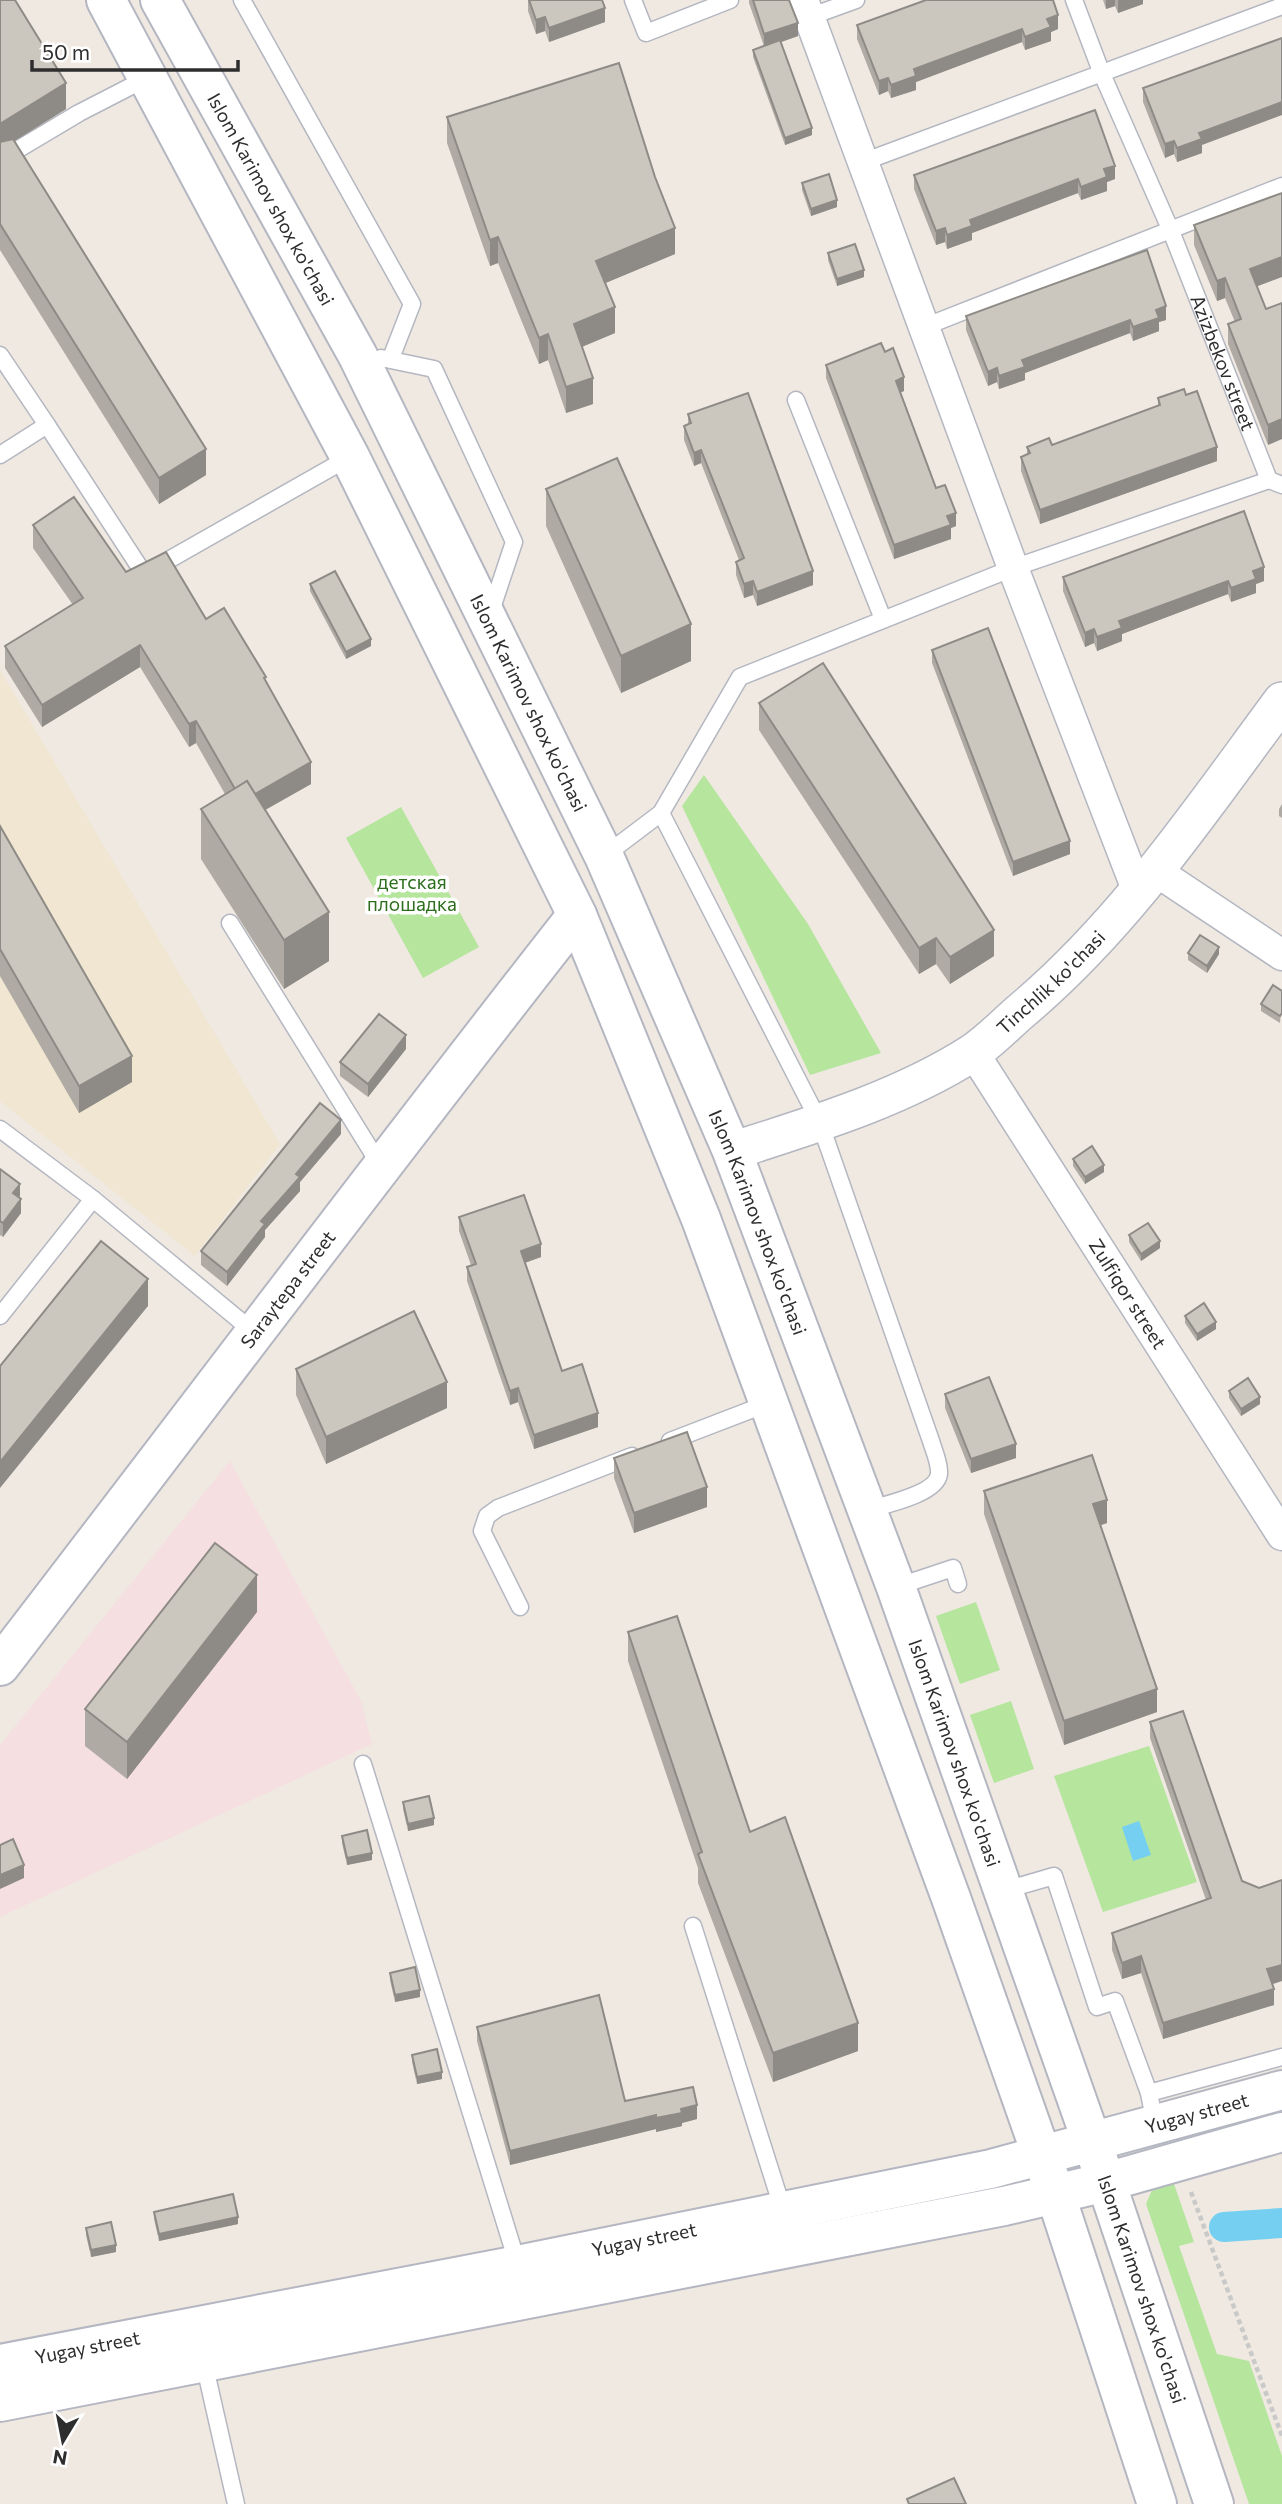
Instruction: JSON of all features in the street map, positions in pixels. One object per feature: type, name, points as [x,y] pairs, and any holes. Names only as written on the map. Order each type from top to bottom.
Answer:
[{"type":"main road","points":[[106,0],[349,457],[577,915],[701,1219],[946,1885],[1055,2193],[1157,2504]]},
{"type":"main road","name":"Islom Karimov shox ko'chasi","points":[[160,0],[374,357],[488,618],[604,856],[732,1151],[896,1587],[1106,2182],[1214,2504]]},
{"type":"main road","name":"Saraytepa street","points":[[0,1666],[256,1334],[380,1165],[577,915]]},
{"type":"main road","name":"Yugay street","points":[[0,2364],[517,2265],[1042,2156],[1092,2143],[1152,2109],[1282,2090]]},
{"type":"main road","name":"Yugay street","points":[[0,2402],[1055,2193],[1106,2182],[1282,2133]]},
{"type":"street","points":[[806,8],[1013,568],[1147,881],[1282,955]]},
{"type":"street","name":"Tinchlik ko'chasi","points":[[732,1151],[820,1123],[918,1082],[973,1052],[1082,957],[1147,881],[1282,701]]},
{"type":"street","name":"Zulfiqor street","points":[[973,1052],[1282,1535]]},
{"type":"lane","points":[[242,0],[412,304],[374,357],[434,369],[514,542],[488,618]]},
{"type":"lane","points":[[632,0],[646,33],[730,0]]},
{"type":"lane","points":[[806,8],[856,0]]},
{"type":"lane","name":"Azizbekov street","points":[[1074,0],[1102,74],[1171,231],[1275,483]]},
{"type":"lane","points":[[863,162],[1282,6]]},
{"type":"lane","points":[[0,160],[79,113],[149,77]]},
{"type":"lane","points":[[924,327],[1282,186]]},
{"type":"lane","points":[[0,355],[144,574],[349,457]]},
{"type":"lane","points":[[796,400],[883,619]]},
{"type":"lane","points":[[0,455],[47,425]]},
{"type":"lane","points":[[604,856],[661,813],[740,677],[1013,568],[1275,483]]},
{"type":"lane","points":[[661,813],[820,1123],[836,1161],[938,1467],[938,1479],[934,1485],[907,1499],[867,1510]]},
{"type":"lane","points":[[230,923],[380,1165]]},
{"type":"lane","points":[[0,1129],[93,1199],[256,1334]]},
{"type":"lane","points":[[0,1317],[93,1199]]},
{"type":"lane","points":[[520,1607],[482,1531],[487,1516],[498,1508],[769,1403]]},
{"type":"lane","points":[[896,1587],[953,1568],[958,1584]]},
{"type":"lane","points":[[363,1764],[517,2265]]},
{"type":"lane","points":[[1002,1891],[1054,1876],[1097,2007],[1115,2001],[1152,2109],[1282,2057]]},
{"type":"lane","points":[[693,1926],[783,2210]]},
{"type":"lane","points":[[204,2363],[236,2504]]},
{"type":"path","points":[[1180,2161],[1282,2436]]},
{"type":"shaded area","points":[[0,670],[280,1144],[195,1256],[0,1101]]},
{"type":"shaded area","points":[[230,1461],[361,1701],[372,1744],[0,1917],[0,1745]]},
{"type":"green space","points":[[704,775],[808,924],[881,1053],[810,1075],[682,806]]},
{"type":"green space","name":"детская плошадка","points":[[401,807],[479,947],[423,978],[346,838]]},
{"type":"green space","points":[[976,1602],[1000,1670],[960,1684],[936,1616]]},
{"type":"green space","points":[[1011,1701],[1034,1769],[994,1783],[970,1715]]},
{"type":"green space","points":[[1149,1746],[1197,1882],[1103,1912],[1054,1776]]},
{"type":"green space","points":[[1172,2178],[1194,2242],[1179,2246],[1217,2354],[1249,2361],[1282,2456],[1282,2504],[1249,2504],[1146,2204],[1152,2190]]},
{"type":"water","points":[[1139,1821],[1151,1855],[1133,1861],[1122,1827]]},
{"type":"building","points":[[0,0],[15,0],[66,83],[0,124]]},
{"type":"building","points":[[529,0],[602,0],[605,8],[549,28],[545,17],[536,20]]},
{"type":"building","points":[[753,0],[789,0],[798,23],[764,34]]},
{"type":"building","points":[[926,0],[1053,0],[1058,15],[1047,19],[1051,27],[1025,37],[1022,29],[914,69],[916,76],[891,85],[888,78],[879,81],[857,25]]},
{"type":"building","points":[[1282,38],[1282,102],[1199,133],[1202,139],[1177,148],[1174,141],[1165,144],[1143,88]]},
{"type":"building","points":[[780,40],[812,128],[785,138],[753,50]]},
{"type":"building","points":[[619,63],[655,177],[675,228],[596,261],[615,307],[574,324],[593,378],[566,387],[548,334],[539,338],[498,237],[490,240],[447,117]]},
{"type":"building","points":[[1095,110],[1115,166],[1104,169],[1107,177],[1081,187],[1078,179],[970,220],[972,226],[947,235],[945,228],[936,231],[914,175]]},
{"type":"building","points":[[13,139],[206,449],[159,478],[0,224],[0,142]]},
{"type":"building","points":[[829,174],[837,200],[811,209],[802,183]]},
{"type":"building","points":[[1282,193],[1282,257],[1250,269],[1266,309],[1282,303],[1282,419],[1268,425],[1228,324],[1241,319],[1225,278],[1217,281],[1194,225]]},
{"type":"building","points":[[855,244],[864,270],[837,279],[828,253]]},
{"type":"building","points":[[1147,250],[1166,306],[1156,310],[1159,318],[1133,327],[1130,320],[1022,360],[1025,367],[999,376],[997,368],[988,372],[966,316]]},
{"type":"building","points":[[881,343],[885,352],[893,348],[904,377],[896,381],[936,488],[945,485],[956,513],[947,516],[951,525],[894,545],[826,365]]},
{"type":"building","points":[[1184,389],[1186,395],[1197,391],[1217,447],[1040,510],[1021,457],[1030,453],[1027,447],[1049,438],[1052,445],[1160,405],[1158,398]]},
{"type":"building","points":[[748,393],[813,571],[757,592],[753,581],[744,584],[736,562],[744,558],[701,450],[694,453],[684,426],[691,423],[688,414]]},
{"type":"building","points":[[617,458],[691,624],[621,656],[546,489]]},
{"type":"building","points":[[74,497],[126,572],[166,552],[206,619],[224,608],[266,677],[264,678],[311,762],[255,794],[247,781],[235,789],[196,721],[189,724],[140,645],[42,705],[5,646],[83,598],[33,525]]},
{"type":"building","points":[[1244,511],[1264,567],[1253,571],[1256,579],[1231,588],[1228,581],[1119,621],[1122,628],[1097,637],[1094,629],[1085,633],[1063,577]]},
{"type":"building","points":[[335,571],[371,639],[346,652],[310,584]]},
{"type":"building","points":[[988,628],[1070,841],[1013,862],[932,650]]},
{"type":"building","points":[[823,663],[994,930],[950,957],[936,938],[919,948],[759,703]]},
{"type":"building","points":[[247,781],[329,912],[284,940],[201,809]]},
{"type":"building","points":[[0,826],[132,1056],[79,1086],[0,949]]},
{"type":"building","points":[[1200,935],[1219,947],[1207,966],[1188,953]]},
{"type":"building","points":[[1273,985],[1282,991],[1280,1016],[1261,1004]]},
{"type":"building","points":[[379,1014],[406,1035],[368,1084],[340,1062]]},
{"type":"building","points":[[320,1103],[341,1120],[296,1174],[300,1177],[261,1221],[265,1224],[227,1272],[201,1251]]},
{"type":"building","points":[[1092,1146],[1104,1165],[1085,1177],[1073,1159]]},
{"type":"building","points":[[0,1169],[20,1184],[13,1193],[21,1199],[3,1223],[0,1221]]},
{"type":"building","points":[[524,1195],[541,1244],[521,1251],[562,1371],[582,1364],[598,1413],[534,1435],[518,1388],[510,1391],[467,1267],[476,1264],[459,1217]]},
{"type":"building","points":[[1148,1223],[1160,1241],[1141,1254],[1129,1235]]},
{"type":"building","points":[[101,1241],[148,1279],[0,1462],[0,1366]]},
{"type":"building","points":[[1204,1303],[1216,1322],[1197,1334],[1185,1316]]},
{"type":"building","points":[[414,1311],[447,1382],[326,1437],[296,1369]]},
{"type":"building","points":[[989,1377],[1016,1444],[971,1459],[945,1394]]},
{"type":"building","points":[[1248,1378],[1260,1397],[1241,1409],[1229,1391]]},
{"type":"building","points":[[687,1432],[707,1487],[634,1513],[614,1458]]},
{"type":"building","points":[[1092,1455],[1107,1500],[1093,1504],[1157,1689],[1064,1721],[984,1491]]},
{"type":"building","points":[[215,1543],[257,1575],[127,1742],[85,1709]]},
{"type":"building","points":[[677,1616],[750,1832],[785,1817],[858,2023],[773,2053],[698,1854],[702,1852],[628,1632]]},
{"type":"building","points":[[1183,1711],[1242,1881],[1259,1888],[1282,1880],[1282,1965],[1267,1969],[1274,1989],[1163,2023],[1141,1956],[1122,1963],[1112,1933],[1211,1898],[1150,1722]]},
{"type":"building","points":[[429,1796],[434,1818],[408,1824],[403,1802]]},
{"type":"building","points":[[367,1830],[372,1853],[347,1858],[342,1836]]},
{"type":"building","points":[[13,1839],[24,1865],[0,1875],[0,1845]]},
{"type":"building","points":[[415,1967],[420,1990],[395,1995],[390,1973]]},
{"type":"building","points":[[599,1995],[625,2101],[693,2087],[697,2105],[681,2109],[682,2113],[656,2118],[656,2115],[510,2151],[477,2027]]},
{"type":"building","points":[[437,2049],[442,2072],[417,2077],[412,2055]]},
{"type":"building","points":[[233,2194],[238,2217],[159,2234],[154,2212]]},
{"type":"building","points":[[111,2222],[116,2245],[91,2250],[86,2228]]},
{"type":"building","points":[[954,2478],[966,2504],[909,2504],[907,2499]]},
{"type":"waterway","points":[[1224,2227],[1282,2223]]}]
